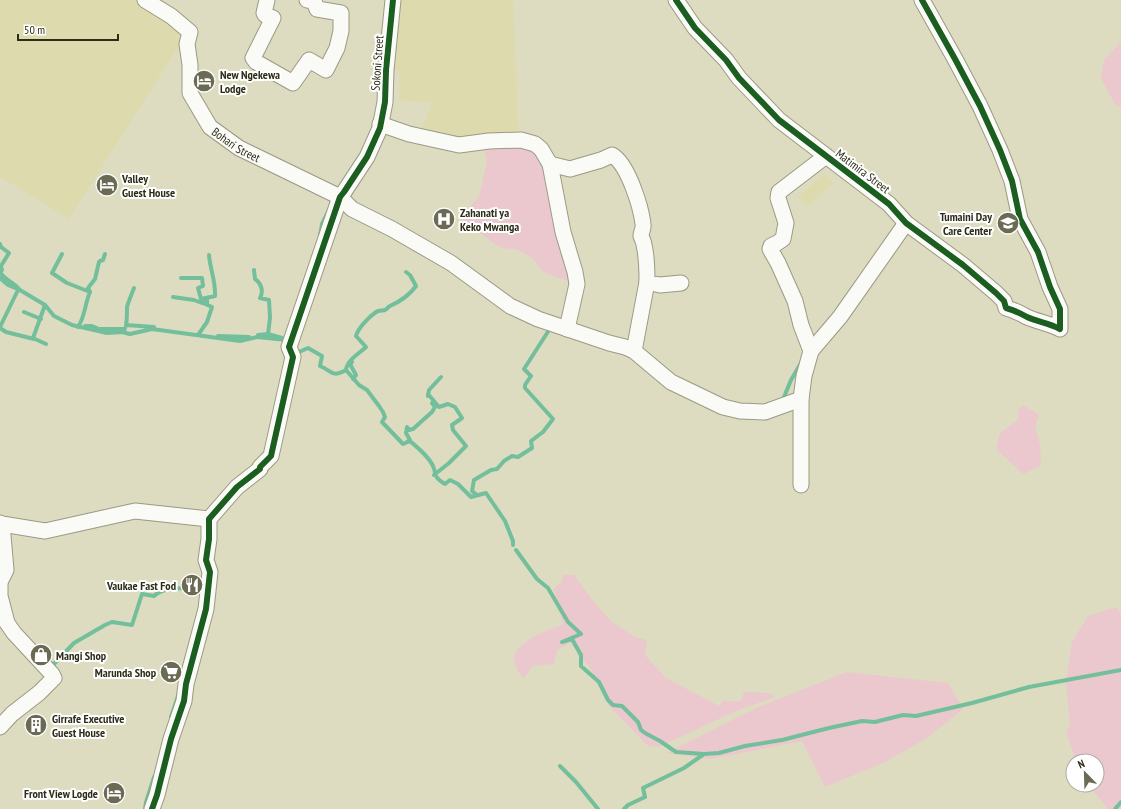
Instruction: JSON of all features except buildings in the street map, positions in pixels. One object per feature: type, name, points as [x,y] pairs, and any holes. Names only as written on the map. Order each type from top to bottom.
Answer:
[{"type":"street","name":"Bohari Street","points":[[145,0],[171,16],[190,32],[186,44],[190,65],[190,94],[210,127],[239,148],[340,197]]},
{"type":"street","points":[[267,0],[264,13],[265,15],[273,18],[253,58],[256,62],[293,83],[309,60],[326,70],[337,48],[341,31],[341,13],[317,10],[314,2],[307,0]]},
{"type":"street","name":"Sokoni Street","points":[[209,520],[238,487],[260,469],[260,467],[271,456],[293,356],[289,347],[340,197],[367,157],[380,126],[385,102],[386,70],[393,0]]},
{"type":"street","name":"Matimira Street","points":[[676,0],[695,28],[714,47],[764,106],[779,120],[889,204],[906,223],[969,270],[1001,298],[1006,308],[1038,321],[1048,323],[1060,329],[1060,309],[1038,252],[1020,219],[1012,181],[1000,150],[980,106],[922,0]]},
{"type":"street","points":[[380,126],[459,145],[489,141],[522,140],[535,144],[541,149],[550,164],[563,232],[577,284],[568,329]]},
{"type":"street","points":[[550,164],[570,169],[601,160],[612,155],[621,163],[631,184],[644,226],[641,236],[644,244],[647,270],[647,282],[634,351]]},
{"type":"street","points":[[811,350],[801,325],[795,301],[770,249],[771,246],[777,244],[783,239],[786,223],[778,198],[779,192],[826,156]]},
{"type":"street","points":[[340,197],[352,209],[392,229],[451,263],[510,306],[538,319],[634,351],[671,382],[723,407],[740,411],[765,412],[801,399]]},
{"type":"street","points":[[801,485],[801,399],[804,376],[811,350],[840,316],[906,223]]},
{"type":"street","points":[[647,282],[660,285],[682,283]]},
{"type":"street","points":[[0,727],[12,714],[39,693],[54,678],[7,623],[0,596],[0,583],[6,570],[1,524],[45,531],[135,511],[209,520],[209,539],[206,560],[210,572],[206,609],[186,684],[184,702],[175,723],[157,795],[152,809]]},
{"type":"shaded area","points":[[0,0],[142,0],[188,32],[69,219],[0,177]]},
{"type":"shaded area","points":[[393,0],[513,0],[519,138],[463,141],[420,134],[432,103],[399,100],[400,71],[387,70]]},
{"type":"shaded area","points":[[1121,42],[1121,107],[1115,104],[1101,79],[1104,60]]},
{"type":"shaded area","points":[[530,145],[546,167],[574,283],[544,272],[534,260],[520,251],[508,248],[505,249],[496,245],[464,221],[471,205],[479,197],[487,161],[484,148]]},
{"type":"shaded area","points":[[824,173],[833,183],[807,207],[798,197]]},
{"type":"shaded area","points":[[1023,405],[1039,415],[1035,426],[1040,445],[1041,466],[1023,474],[996,449],[1000,433],[1018,420],[1018,410]]},
{"type":"shaded area","points":[[563,575],[574,575],[593,601],[612,622],[635,637],[647,640],[645,655],[666,678],[719,706],[723,701],[741,701],[744,692],[769,693],[775,697],[734,712],[658,747],[648,746],[609,706],[590,668],[570,643],[557,650],[554,664],[533,666],[523,679],[515,664],[514,659],[516,652],[527,641],[563,625],[554,589],[562,581]]},
{"type":"shaded area","points":[[1117,607],[1121,615],[1121,809],[1108,809],[1095,793],[1105,793],[1105,753],[1073,753],[1066,732],[1070,726],[1066,682],[1072,642],[1088,616]]},
{"type":"shaded area","points":[[847,672],[948,683],[963,709],[927,738],[883,763],[825,787],[802,741],[711,759],[666,753],[756,708]]},
{"type":"waterway","points":[[320,236],[322,224],[328,212]]},
{"type":"waterway","points":[[0,244],[1,247],[9,253],[1,266],[2,270],[0,272]]},
{"type":"waterway","points":[[62,254],[52,273],[67,283],[90,292]]},
{"type":"waterway","points":[[76,326],[78,327],[84,314],[90,292],[88,288],[95,279],[99,262],[103,260],[105,254]]},
{"type":"waterway","points":[[198,335],[207,322],[212,307],[201,302],[207,304],[207,299],[201,299],[215,296],[215,286],[209,255]]},
{"type":"waterway","points":[[254,270],[255,279],[261,287],[262,293],[260,298],[269,300],[270,318],[268,334]]},
{"type":"waterway","points":[[0,272],[19,289]]},
{"type":"waterway","points":[[346,370],[351,360],[366,347],[356,336],[364,323],[376,312],[385,310],[404,298],[411,293],[416,286],[410,275],[406,272]]},
{"type":"waterway","points":[[0,278],[8,285],[20,290],[45,305],[54,316],[72,325],[107,333],[122,332],[130,334],[152,329],[240,341],[257,337],[287,340]]},
{"type":"waterway","points":[[181,278],[202,278],[203,286],[198,288],[201,299]]},
{"type":"waterway","points":[[126,326],[127,307],[134,288]]},
{"type":"waterway","points":[[0,327],[18,290]]},
{"type":"waterway","points":[[173,297],[194,300],[202,303]]},
{"type":"waterway","points":[[45,305],[33,338],[46,344]]},
{"type":"waterway","points":[[24,312],[41,319]]},
{"type":"waterway","points":[[126,325],[154,327]]},
{"type":"waterway","points":[[85,326],[92,326],[99,329],[125,329]]},
{"type":"waterway","points":[[477,495],[472,491],[474,480],[491,470],[497,469],[504,461],[512,456],[518,457],[532,448],[531,441],[543,432],[553,419],[525,388],[525,385],[531,376],[524,369],[551,327]]},
{"type":"waterway","points":[[0,328],[6,332],[34,339]]},
{"type":"waterway","points":[[258,335],[268,334],[282,338]]},
{"type":"waterway","points":[[218,336],[249,337]]},
{"type":"waterway","points":[[296,350],[299,352],[308,348],[322,356],[320,366],[332,373],[335,374],[346,370],[359,385],[367,390],[379,406],[385,417],[382,422],[403,444],[410,441],[422,452],[434,468],[436,477],[441,481],[445,484],[450,480],[458,484],[471,497],[486,493],[505,521],[513,541],[513,545]]},
{"type":"waterway","points":[[352,362],[350,364],[356,375],[353,379]]},
{"type":"waterway","points":[[782,402],[791,380],[801,363]]},
{"type":"waterway","points":[[428,396],[429,390],[441,377]]},
{"type":"waterway","points":[[428,394],[439,407],[448,404],[455,407],[462,418],[452,425],[453,430],[466,446],[434,475]]},
{"type":"waterway","points":[[407,442],[410,440],[406,433],[407,427],[409,430],[413,429],[432,412],[435,407],[432,403]]},
{"type":"waterway","points":[[516,550],[537,579],[548,588],[568,622],[581,634],[562,642],[572,639],[581,655],[581,666],[599,682],[608,700],[613,705],[622,706],[638,722],[641,730],[676,752],[704,754],[719,753],[862,721],[875,722],[903,715],[916,716],[972,703],[1029,687],[1121,670]]},
{"type":"waterway","points":[[51,667],[74,643],[105,625],[112,622],[132,625],[142,594],[154,596],[170,589],[200,589]]},
{"type":"waterway","points":[[171,717],[179,693]]},
{"type":"waterway","points":[[624,809],[628,805],[645,797],[643,788],[684,768],[704,754]]},
{"type":"waterway","points":[[560,766],[576,782],[598,809]]},
{"type":"waterway","points":[[145,809],[154,777]]},
{"type":"waterway","points":[[1115,809],[1121,802]]},
{"type":"cycle path","points":[[152,809],[171,739],[184,701],[186,684],[206,609],[210,572],[206,560],[209,539],[209,519],[237,487],[260,469],[260,467],[271,456],[293,357],[289,347],[340,197],[367,157],[380,128],[385,102],[386,70],[393,0]]},
{"type":"cycle path","points":[[676,0],[695,28],[726,60],[739,78],[779,120],[889,204],[906,223],[963,265],[996,293],[1004,301],[1006,308],[1060,329],[1060,309],[1050,287],[1038,252],[1020,219],[1012,181],[1000,150],[980,106],[922,0]]},
{"type":"place","name":"New Ngekewa Lodge","points":[[204,81]]},
{"type":"place","name":"Valley Guest House","points":[[107,185]]},
{"type":"place","name":"Zahanati ya Keko Mwanga","points":[[444,219]]},
{"type":"place","name":"Tumaini Day Care Center","points":[[1008,223]]},
{"type":"place","name":"Vaukae Fast Fod","points":[[192,585]]},
{"type":"place","name":"Mangi Shop","points":[[41,655]]},
{"type":"place","name":"Marunda Shop","points":[[171,672]]},
{"type":"place","name":"Girrafe Executive Guest House","points":[[36,725]]},
{"type":"place","name":"Front View Logde","points":[[114,793]]}]
